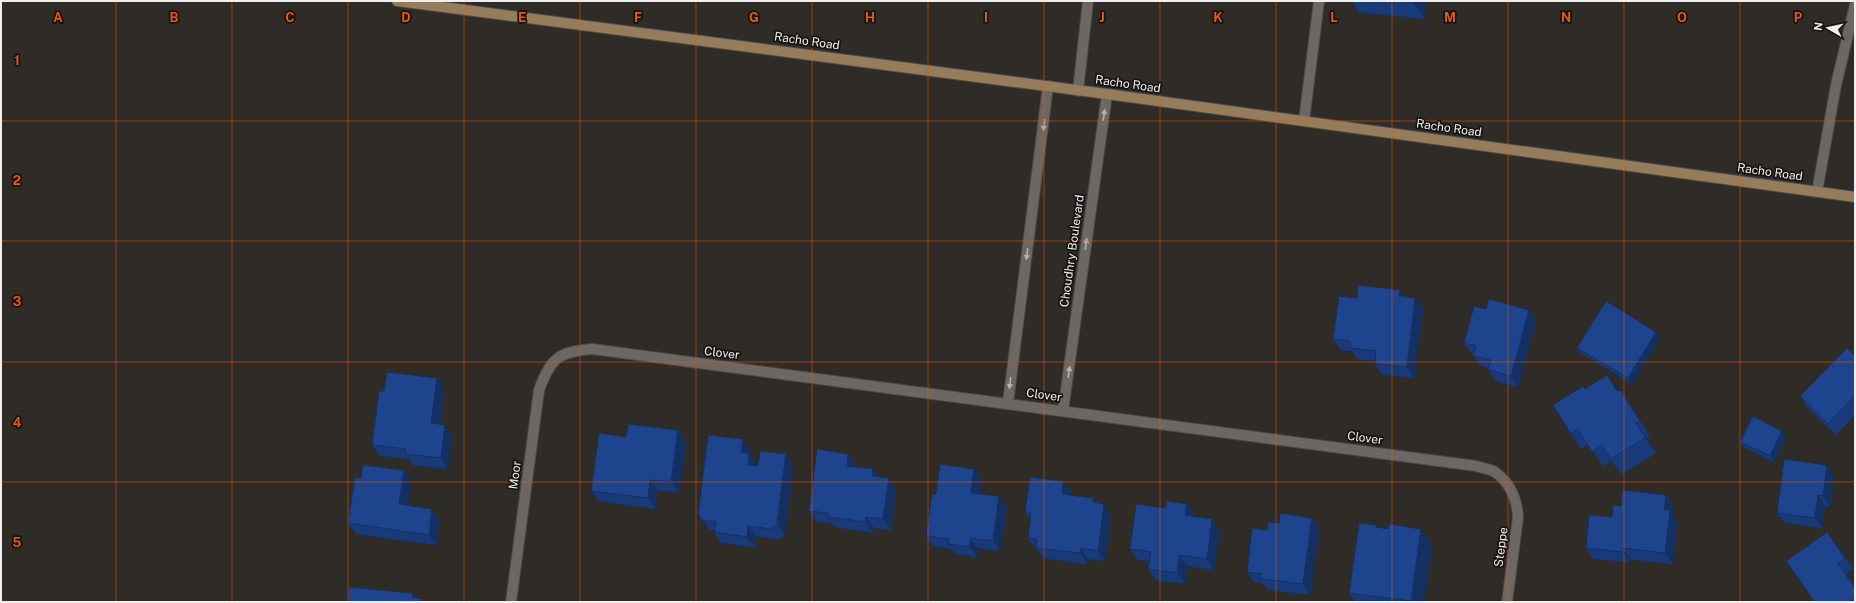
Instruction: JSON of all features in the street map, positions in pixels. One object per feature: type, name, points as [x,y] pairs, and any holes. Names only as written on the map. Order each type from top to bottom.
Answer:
[{"type":"street","name":"Racho Road","points":[[397,1],[454,4],[1855,198]]},
{"type":"street","points":[[1078,91],[1088,1]]},
{"type":"street","points":[[1304,121],[1319,1]]},
{"type":"street","points":[[1817,192],[1836,85],[1855,5]]},
{"type":"street","points":[[1008,403],[1048,86]]},
{"type":"street","name":"Choudhry Boulevard","points":[[1063,411],[1106,94]]},
{"type":"street","name":"Clover","points":[[559,356],[571,351],[592,349],[1476,466],[1494,472],[1505,482],[1514,495]]},
{"type":"street","name":"Moor","points":[[511,602],[539,390],[548,368],[559,356]]},
{"type":"street","name":"Steppe","points":[[1507,602],[1518,516],[1518,505],[1514,495]]},
{"type":"building","points":[[1358,285],[1400,290],[1399,296],[1415,298],[1407,367],[1375,364],[1376,351],[1350,348],[1350,341],[1333,339],[1339,296],[1357,298]]},
{"type":"building","points":[[1489,299],[1529,310],[1511,376],[1488,370],[1491,360],[1473,356],[1476,346],[1464,343],[1474,306],[1486,309]]},
{"type":"building","points":[[1606,301],[1656,332],[1628,378],[1577,348]]},
{"type":"building","points":[[1847,348],[1855,356],[1855,398],[1854,397],[1828,424],[1800,396]]},
{"type":"building","points":[[387,372],[437,378],[431,423],[445,425],[441,458],[406,454],[406,449],[372,445],[379,391],[384,391]]},
{"type":"building","points":[[1607,375],[1617,391],[1620,390],[1640,421],[1636,423],[1645,438],[1611,459],[1602,445],[1592,452],[1578,429],[1571,434],[1553,405],[1583,386],[1585,389]]},
{"type":"building","points":[[1753,416],[1782,431],[1770,456],[1740,442]]},
{"type":"building","points":[[628,424],[678,430],[671,482],[650,480],[648,498],[591,491],[599,433],[626,437]]},
{"type":"building","points":[[708,435],[743,439],[741,453],[749,453],[748,465],[758,466],[760,451],[786,454],[777,524],[771,529],[748,526],[747,537],[714,532],[716,522],[702,520],[698,514]]},
{"type":"building","points":[[817,449],[848,454],[847,466],[873,469],[872,476],[889,478],[883,519],[866,517],[866,522],[828,517],[828,513],[809,511]]},
{"type":"building","points":[[1784,459],[1827,465],[1823,496],[1818,495],[1815,518],[1777,513]]},
{"type":"building","points":[[940,464],[974,469],[971,493],[999,496],[993,541],[971,538],[969,547],[948,544],[949,539],[926,536],[932,494],[936,494]]},
{"type":"building","points":[[363,465],[404,470],[399,504],[432,509],[429,535],[348,523],[355,477],[361,478]]},
{"type":"building","points":[[1030,477],[1063,481],[1062,494],[1093,498],[1093,502],[1104,504],[1098,551],[1081,548],[1080,553],[1036,548],[1037,539],[1028,538],[1031,513],[1025,512]]},
{"type":"building","points":[[1622,490],[1666,495],[1664,510],[1670,510],[1665,553],[1623,548],[1623,552],[1586,548],[1589,515],[1612,517],[1613,505],[1621,506]]},
{"type":"building","points":[[1167,501],[1187,504],[1185,515],[1212,519],[1207,559],[1179,555],[1177,573],[1148,569],[1151,552],[1130,549],[1136,504],[1165,508]]},
{"type":"building","points":[[1280,513],[1312,518],[1303,584],[1261,579],[1262,574],[1247,572],[1252,528],[1267,530],[1268,522],[1279,523]]},
{"type":"building","points":[[1359,523],[1376,525],[1376,527],[1388,529],[1389,524],[1421,529],[1411,601],[1349,593]]},
{"type":"building","points":[[1827,532],[1845,558],[1838,563],[1855,588],[1855,598],[1849,602],[1815,602],[1786,561]]},
{"type":"building","points":[[349,587],[412,593],[412,597],[422,599],[421,602],[348,602]]}]
